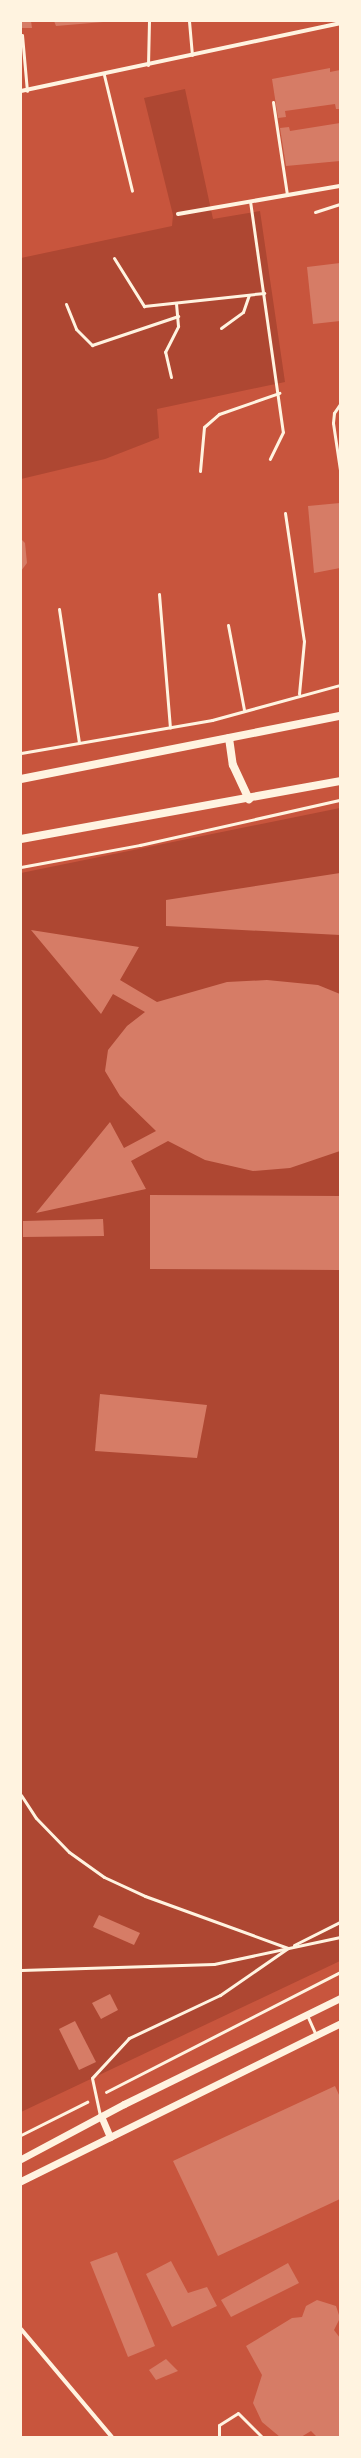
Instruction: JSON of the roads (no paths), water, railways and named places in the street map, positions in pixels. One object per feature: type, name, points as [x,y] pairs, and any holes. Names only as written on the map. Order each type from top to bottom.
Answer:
[{"type":"main road","points":[[21,779],[340,716]]},
{"type":"main road","points":[[229,738],[233,764],[249,799]]},
{"type":"main road","points":[[21,839],[340,782]]},
{"type":"street","points":[[21,91],[28,91],[104,75],[339,22]]},
{"type":"street","points":[[178,214],[340,186]]},
{"type":"street","points":[[21,2159],[101,2116],[340,1998]]},
{"type":"street","points":[[21,2181],[110,2137],[167,2105],[340,2023]]},
{"type":"street","points":[[101,2116],[110,2137]]},
{"type":"street","points":[[21,2329],[112,2437]]},
{"type":"lane","points":[[148,65],[149,21]]},
{"type":"lane","points":[[189,21],[192,55]]},
{"type":"lane","points":[[22,35],[28,91]]},
{"type":"lane","points":[[104,75],[132,191]]},
{"type":"lane","points":[[273,102],[287,195]]},
{"type":"lane","points":[[250,201],[279,393],[283,432],[270,459]]},
{"type":"lane","points":[[315,212],[340,204]]},
{"type":"lane","points":[[114,258],[144,306],[264,294]]},
{"type":"lane","points":[[221,328],[243,312],[248,295]]},
{"type":"lane","points":[[171,377],[165,352],[177,331],[178,316],[176,303]]},
{"type":"lane","points":[[66,304],[76,329],[92,345],[178,316]]},
{"type":"lane","points":[[200,471],[204,427],[219,414],[279,393]]},
{"type":"lane","points":[[340,404],[334,413],[333,423],[340,470]]},
{"type":"lane","points":[[286,512],[304,641],[300,694]]},
{"type":"lane","points":[[159,594],[170,728]]},
{"type":"lane","points":[[60,609],[79,743]]},
{"type":"lane","points":[[228,625],[244,710]]},
{"type":"lane","points":[[21,753],[170,728],[340,685]]},
{"type":"lane","points":[[21,1795],[36,1818],[68,1852],[104,1877],[145,1896],[288,1948]]},
{"type":"lane","points":[[101,2116],[92,2078],[129,2038],[220,1995],[288,1948],[340,1922]]},
{"type":"lane","points":[[21,1970],[214,1964],[340,1937]]},
{"type":"lane","points":[[307,2015],[316,2034]]},
{"type":"lane","points":[[219,2437],[218,2425],[238,2413],[262,2437]]}]
